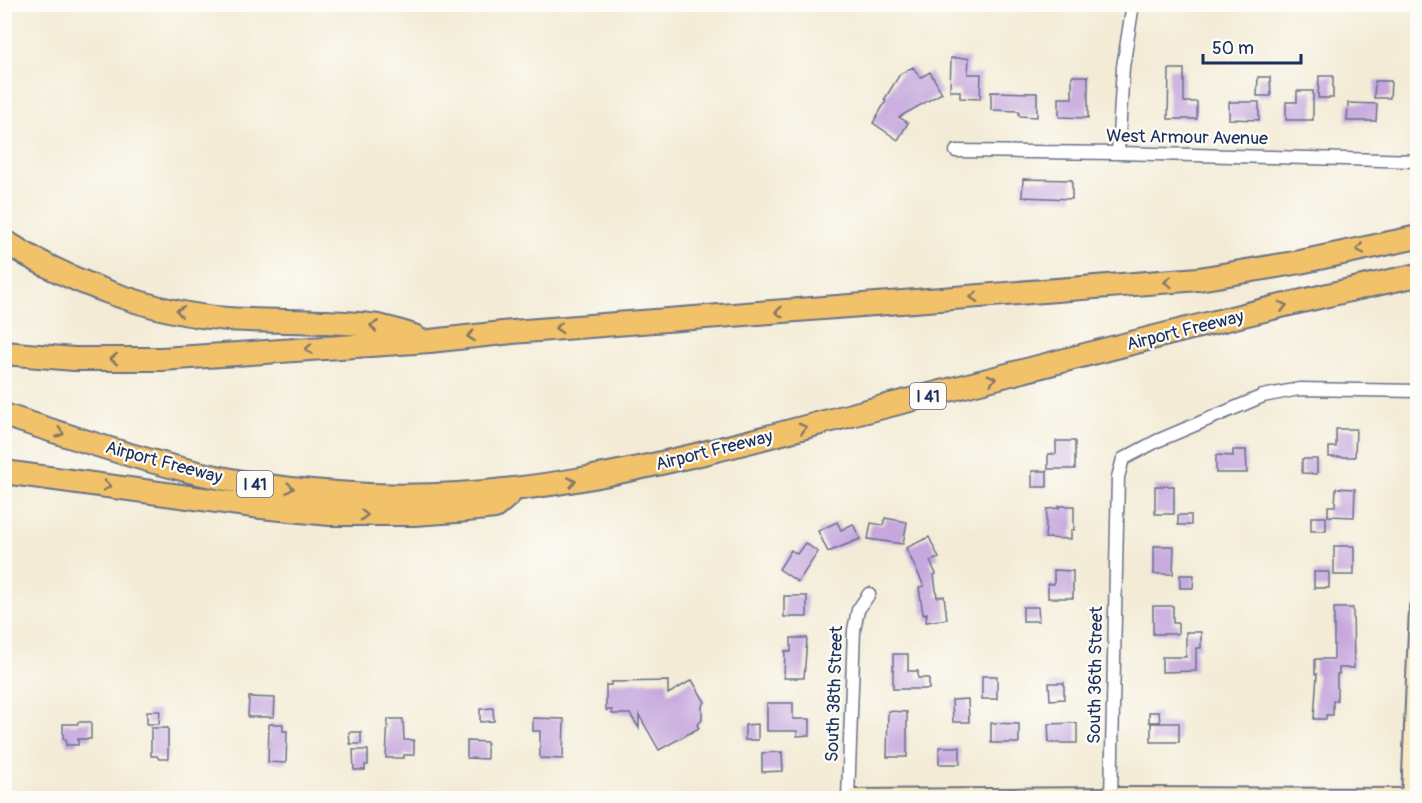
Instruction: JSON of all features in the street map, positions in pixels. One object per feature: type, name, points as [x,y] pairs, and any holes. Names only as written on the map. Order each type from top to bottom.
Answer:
[{"type":"highway","points":[[4,353],[74,360],[162,359],[430,341],[512,332],[1199,279],[1300,262],[1418,237]]},
{"type":"highway","points":[[4,241],[33,259],[62,272],[127,298],[161,308],[226,319],[372,325],[430,341]]},
{"type":"highway","name":"Airport Freeway","points":[[4,415],[191,471],[257,485],[339,493],[398,495],[514,490],[575,482],[674,461],[1183,330],[1418,275]]},
{"type":"highway","points":[[4,472],[261,507],[330,514],[414,514],[495,507],[514,490]]},
{"type":"main road","points":[[855,798],[1413,797],[1418,608]]},
{"type":"street","points":[[1118,153],[1123,67],[1133,4]]},
{"type":"street","name":"West Armour Avenue","points":[[956,151],[1418,161]]},
{"type":"street","name":"South 36th Street","points":[[1111,797],[1118,477],[1123,459],[1157,441],[1263,396],[1299,389],[1418,391]]},
{"type":"street","name":"South 38th Street","points":[[848,798],[854,630],[858,610],[869,594]]},
{"type":"building","points":[[951,58],[969,58],[968,74],[981,74],[980,99],[960,98],[960,91],[950,91]]},
{"type":"building","points":[[913,67],[920,78],[930,72],[942,93],[899,117],[908,123],[898,140],[873,123],[900,74]]},
{"type":"building","points":[[1169,69],[1184,69],[1184,102],[1197,102],[1197,119],[1168,119]]},
{"type":"building","points":[[1072,76],[1088,76],[1088,118],[1059,117],[1059,98],[1072,98]]},
{"type":"building","points":[[1319,76],[1333,76],[1333,98],[1318,98]]},
{"type":"building","points":[[1258,77],[1270,77],[1271,96],[1257,96]]},
{"type":"building","points":[[1375,81],[1391,81],[1390,98],[1374,98]]},
{"type":"building","points":[[1297,91],[1313,91],[1313,120],[1286,120],[1286,102],[1297,102]]},
{"type":"building","points":[[991,92],[1037,93],[1037,117],[1019,116],[1019,111],[991,110]]},
{"type":"building","points":[[1229,102],[1259,102],[1259,120],[1229,119]]},
{"type":"building","points":[[1348,103],[1377,104],[1376,121],[1347,121]]},
{"type":"building","points":[[1023,179],[1072,180],[1072,199],[1022,197]]},
{"type":"building","points":[[1336,429],[1356,429],[1355,457],[1329,457],[1329,447],[1336,447]]},
{"type":"building","points":[[1056,441],[1075,441],[1075,469],[1048,469],[1048,454],[1056,454]]},
{"type":"building","points":[[1233,450],[1246,450],[1247,473],[1216,473],[1216,455],[1233,456]]},
{"type":"building","points":[[1302,459],[1317,459],[1317,474],[1302,473]]},
{"type":"building","points":[[1032,471],[1047,471],[1047,487],[1032,487]]},
{"type":"building","points":[[1155,486],[1174,486],[1174,514],[1155,514]]},
{"type":"building","points":[[1336,488],[1355,489],[1354,517],[1328,516],[1328,506],[1335,506]]},
{"type":"building","points":[[1059,506],[1074,506],[1074,530],[1071,530],[1071,539],[1045,538],[1047,509],[1059,508]]},
{"type":"building","points":[[1178,515],[1191,515],[1191,525],[1178,525]]},
{"type":"building","points":[[1311,517],[1326,517],[1326,531],[1311,531]]},
{"type":"building","points":[[885,518],[907,522],[903,544],[868,539],[871,523],[883,525]]},
{"type":"building","points":[[837,522],[841,530],[853,524],[860,539],[828,552],[818,531]]},
{"type":"building","points":[[929,537],[939,558],[930,561],[936,574],[934,575],[937,597],[944,596],[947,619],[926,622],[927,613],[923,614],[919,587],[924,586],[906,548]]},
{"type":"building","points":[[805,543],[818,552],[798,582],[779,569],[791,550],[797,554]]},
{"type":"building","points":[[1154,546],[1174,546],[1173,574],[1154,574]]},
{"type":"building","points":[[1334,546],[1354,546],[1354,575],[1334,575]]},
{"type":"building","points":[[1054,570],[1073,571],[1073,598],[1048,598],[1048,584],[1054,584]]},
{"type":"building","points":[[1314,572],[1329,572],[1329,588],[1314,588]]},
{"type":"building","points":[[1180,575],[1194,575],[1193,588],[1180,588]]},
{"type":"building","points":[[784,596],[807,596],[807,617],[784,617]]},
{"type":"building","points":[[1153,606],[1173,606],[1173,623],[1178,623],[1178,634],[1153,634]]},
{"type":"building","points":[[1023,607],[1038,607],[1039,621],[1023,621]]},
{"type":"building","points":[[1334,608],[1353,608],[1354,668],[1339,668],[1337,701],[1333,701],[1333,715],[1326,715],[1326,719],[1314,719],[1317,674],[1315,674],[1315,659],[1334,659]]},
{"type":"building","points":[[1186,632],[1201,632],[1201,648],[1196,648],[1196,671],[1162,672],[1162,657],[1186,657]]},
{"type":"building","points":[[791,638],[807,638],[804,678],[784,678],[785,651],[791,652]]},
{"type":"building","points":[[893,654],[908,654],[908,671],[918,671],[918,678],[929,678],[929,689],[893,689]]},
{"type":"building","points":[[982,676],[997,676],[997,699],[982,699]]},
{"type":"building","points":[[692,680],[705,702],[702,706],[702,720],[697,725],[699,728],[659,750],[639,715],[639,728],[630,714],[612,714],[612,710],[606,710],[606,685],[611,685],[611,682],[668,681],[668,694]]},
{"type":"building","points":[[1049,683],[1064,683],[1064,699],[1050,700]]},
{"type":"building","points":[[249,697],[275,698],[274,717],[248,717]]},
{"type":"building","points":[[968,699],[969,722],[953,722],[952,700]]},
{"type":"building","points":[[767,703],[793,703],[793,719],[810,719],[810,735],[797,736],[797,731],[767,731]]},
{"type":"building","points":[[493,708],[494,721],[480,722],[480,709]]},
{"type":"building","points":[[147,711],[160,711],[159,724],[147,724]]},
{"type":"building","points":[[888,711],[907,712],[907,757],[887,757]]},
{"type":"building","points":[[1149,712],[1159,712],[1160,722],[1149,722]]},
{"type":"building","points":[[533,718],[564,719],[563,759],[540,758],[540,731],[533,731]]},
{"type":"building","points":[[388,719],[403,719],[404,740],[414,740],[414,755],[404,755],[404,758],[386,758]]},
{"type":"building","points":[[78,722],[91,722],[91,739],[78,739],[78,745],[66,745],[66,739],[63,739],[63,724],[78,724]]},
{"type":"building","points":[[991,723],[1019,724],[1019,743],[991,743]]},
{"type":"building","points":[[1077,723],[1077,743],[1049,743],[1048,724]]},
{"type":"building","points":[[1151,723],[1179,723],[1179,742],[1151,742]]},
{"type":"building","points":[[269,724],[283,724],[283,731],[287,731],[286,763],[268,762]]},
{"type":"building","points":[[758,724],[758,740],[745,740],[745,725]]},
{"type":"building","points":[[151,728],[168,728],[168,759],[151,756]]},
{"type":"building","points":[[349,732],[361,732],[361,744],[350,744]]},
{"type":"building","points":[[467,741],[487,742],[487,759],[467,758]]},
{"type":"building","points":[[939,747],[960,747],[960,764],[939,764]]},
{"type":"building","points":[[353,750],[368,750],[368,765],[365,765],[365,770],[354,770]]},
{"type":"building","points":[[782,752],[783,771],[762,772],[762,753]]}]
